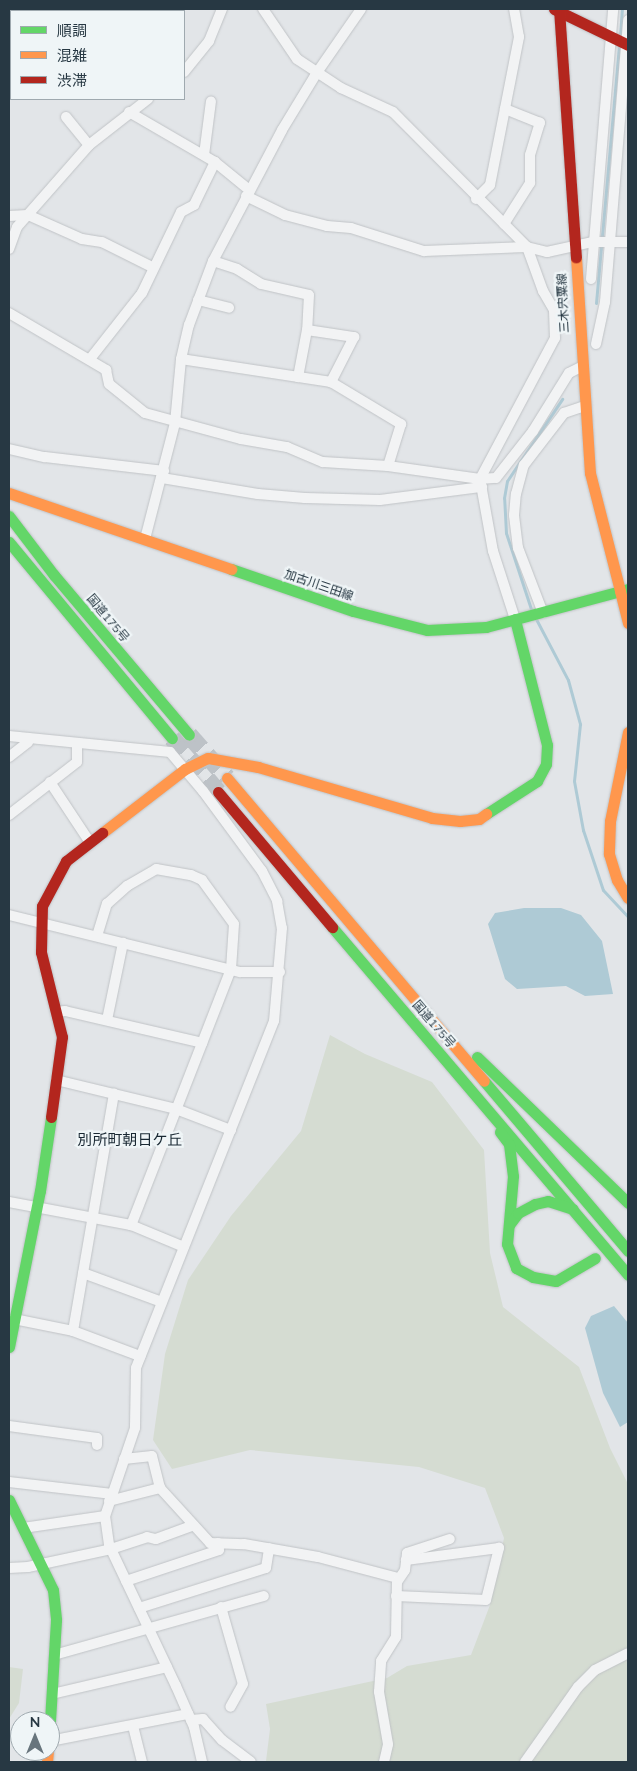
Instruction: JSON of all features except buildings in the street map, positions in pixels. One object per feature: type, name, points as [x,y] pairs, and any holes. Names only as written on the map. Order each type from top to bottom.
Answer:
[{"type":"main road","points":[[558,10],[627,44]]},
{"type":"main road","name":"三木宍粟線","points":[[558,10],[580,367],[590,473],[624,590],[628,622]]},
{"type":"main road","name":"加古川三田線","points":[[9,493],[387,622],[427,630],[464,629],[516,620],[624,590]]},
{"type":"main road","name":"国道175号","points":[[10,518],[189,735]]},
{"type":"main road","points":[[9,542],[172,738]]},
{"type":"main road","points":[[9,1342],[37,1208],[62,1037],[41,952],[40,922],[42,906],[66,861],[89,841],[186,768],[208,758],[258,767],[432,818],[460,821],[479,819],[537,781],[546,764],[547,745],[516,620]]},
{"type":"main road","points":[[628,732],[610,821],[609,854],[617,880],[628,898]]},
{"type":"main road","name":"国道175号","points":[[227,778],[628,1251]]},
{"type":"main road","name":"国道175号","points":[[218,792],[464,1078],[628,1274]]},
{"type":"main road","points":[[434,1022],[459,1038],[628,1204]]},
{"type":"main road","points":[[464,1078],[508,1144],[514,1202],[507,1244],[516,1268],[533,1277],[556,1281],[595,1258]]},
{"type":"main road","points":[[509,1225],[518,1213],[535,1204],[548,1201],[573,1209]]},
{"type":"main road","points":[[9,1500],[53,1590],[54,1655],[51,1711]]},
{"type":"street","points":[[185,71],[209,41],[222,9]]},
{"type":"street","points":[[263,9],[296,59],[316,74],[394,112],[476,198],[527,247],[543,291],[554,310],[555,338],[481,483],[493,551],[516,620]]},
{"type":"street","points":[[145,539],[175,423],[180,359],[198,300],[213,261],[247,192],[316,74],[361,9]]},
{"type":"street","points":[[476,198],[490,185],[519,37],[514,9]]},
{"type":"street","points":[[591,279],[609,36],[613,9]]},
{"type":"street","points":[[596,344],[605,302],[628,20]]},
{"type":"street","points":[[9,249],[17,227],[89,145],[147,100]]},
{"type":"street","points":[[204,155],[211,101]]},
{"type":"street","points":[[504,109],[540,123],[530,155],[530,183],[504,224]]},
{"type":"street","points":[[129,112],[215,162],[247,192],[285,215],[327,226],[351,228],[424,251],[527,247],[547,252],[574,248],[593,242],[628,242]]},
{"type":"street","points":[[66,117],[89,145]]},
{"type":"street","points":[[90,359],[142,293],[152,267],[182,212],[194,205],[215,162]]},
{"type":"street","points":[[9,216],[28,215],[82,239],[102,242],[152,267]]},
{"type":"street","points":[[213,261],[237,269],[261,284],[310,295],[308,330],[298,377]]},
{"type":"street","points":[[198,300],[229,308]]},
{"type":"street","points":[[9,312],[106,370],[109,384],[145,413],[175,423],[287,447],[323,462],[388,466],[481,483]]},
{"type":"street","points":[[308,330],[354,336],[331,382]]},
{"type":"street","points":[[180,359],[331,382],[401,424],[388,466]]},
{"type":"street","points":[[9,449],[45,457],[163,474],[258,494],[305,498],[380,500],[481,483],[496,478],[533,431],[569,373],[580,367]]},
{"type":"street","points":[[541,613],[518,548],[514,514],[516,494],[524,465],[564,412],[584,406]]},
{"type":"street","points":[[9,736],[170,752],[186,768],[262,872],[277,901],[282,928],[280,972],[274,1021],[140,1356],[136,1368],[135,1428],[105,1516],[111,1549],[189,1717],[202,1762]]},
{"type":"street","points":[[9,757],[28,742],[28,738]]},
{"type":"street","points":[[9,815],[76,762],[78,743]]},
{"type":"street","points":[[50,782],[89,841]]},
{"type":"street","points":[[97,936],[107,904],[144,874],[156,869],[191,875],[213,891],[234,924],[231,969],[131,1225]]},
{"type":"street","points":[[9,915],[231,969],[280,972]]},
{"type":"street","points":[[108,1020],[123,943]]},
{"type":"street","points":[[56,1012],[65,1011],[108,1020],[202,1043]]},
{"type":"street","points":[[56,1080],[176,1109],[231,1130]]},
{"type":"street","points":[[73,1330],[114,1094]]},
{"type":"street","points":[[9,1202],[131,1225],[184,1247]]},
{"type":"street","points":[[84,1273],[162,1302]]},
{"type":"street","points":[[14,1319],[73,1330],[140,1356]]},
{"type":"street","points":[[9,1426],[97,1438],[97,1445]]},
{"type":"street","points":[[124,1459],[152,1456],[160,1488],[210,1542],[269,1548],[383,1572],[398,1578]]},
{"type":"street","points":[[9,1482],[111,1498],[160,1488]]},
{"type":"street","points":[[23,1528],[105,1516]]},
{"type":"street","points":[[9,1568],[28,1567],[40,1562],[111,1549],[147,1537],[156,1539],[194,1525]]},
{"type":"street","points":[[384,1762],[388,1744],[380,1684],[381,1661],[396,1637],[398,1578],[405,1570],[407,1553],[450,1539]]},
{"type":"street","points":[[126,1581],[219,1550],[218,1543]]},
{"type":"street","points":[[139,1608],[266,1568],[269,1548]]},
{"type":"street","points":[[396,1596],[486,1600],[499,1548],[406,1560]]},
{"type":"street","points":[[54,1655],[148,1627],[264,1596]]},
{"type":"street","points":[[221,1607],[243,1684],[230,1707]]},
{"type":"street","points":[[525,1762],[578,1687],[595,1670],[628,1653]]},
{"type":"street","points":[[52,1694],[167,1667]]},
{"type":"street","points":[[60,1739],[189,1717],[202,1719],[222,1740],[251,1762]]},
{"type":"street","points":[[133,1726],[142,1762]]},
{"type":"shaded area","points":[[330,1035],[365,1054],[432,1082],[484,1150],[490,1253],[503,1307],[579,1367],[610,1448],[628,1484],[628,1762],[266,1761],[270,1729],[266,1704],[387,1678],[407,1666],[471,1655],[490,1605],[504,1538],[485,1488],[419,1467],[250,1450],[172,1469],[153,1440],[165,1354],[188,1280],[231,1216],[301,1131]]},
{"type":"shaded area","points":[[9,1667],[23,1669],[19,1703],[14,1711],[10,1711],[9,1719]]},
{"type":"water","points":[[524,908],[561,908],[581,915],[602,941],[613,994],[585,996],[566,986],[517,989],[505,979],[488,924],[495,913]]},
{"type":"water","points":[[614,1306],[628,1323],[628,1422],[620,1427],[603,1393],[585,1328],[591,1316]]},
{"type":"waterway","points":[[620,36],[622,9]]},
{"type":"waterway","points":[[596,303],[619,45]]},
{"type":"waterway","points":[[531,609],[506,533],[504,498],[507,481],[562,399]]},
{"type":"waterway","points":[[536,619],[568,680],[580,724],[574,781],[583,830],[603,890],[628,917]]},
{"type":"tunnel","points":[[189,735],[227,778]]},
{"type":"tunnel","points":[[172,738],[218,792]]},
{"type":"traffic: fast","points":[[9,516],[54,575],[189,735]]},
{"type":"traffic: fast","points":[[9,542],[172,738]]},
{"type":"traffic: fast","points":[[231,569],[353,611],[427,630],[486,627],[628,589]]},
{"type":"traffic: fast","points":[[486,814],[537,781],[546,764],[547,745],[515,619]]},
{"type":"traffic: fast","points":[[332,927],[628,1275]]},
{"type":"traffic: fast","points":[[477,1057],[628,1203]]},
{"type":"traffic: fast","points":[[484,1081],[628,1251]]},
{"type":"traffic: fast","points":[[9,1347],[40,1191],[51,1117]]},
{"type":"traffic: fast","points":[[500,1132],[509,1144],[513,1176],[507,1244],[516,1268],[533,1277],[556,1281],[595,1258]]},
{"type":"traffic: fast","points":[[509,1225],[518,1213],[535,1204],[548,1201],[573,1209]]},
{"type":"traffic: fast","points":[[9,1500],[53,1590],[56,1620],[51,1711]]},
{"type":"traffic: slow","points":[[576,257],[590,473],[620,591]]},
{"type":"traffic: slow","points":[[9,493],[231,569]]},
{"type":"traffic: slow","points":[[620,591],[628,623]]},
{"type":"traffic: slow","points":[[628,732],[610,821],[609,854],[617,880],[628,898]]},
{"type":"traffic: slow","points":[[102,833],[185,769],[208,758],[258,767],[432,818],[460,821],[479,819],[486,814]]},
{"type":"traffic: slow","points":[[227,778],[484,1081]]},
{"type":"traffic: jam","points":[[554,9],[628,45]]},
{"type":"traffic: jam","points":[[559,9],[576,257]]},
{"type":"traffic: jam","points":[[218,792],[332,927]]},
{"type":"traffic: jam","points":[[51,1117],[62,1037],[41,952],[42,906],[66,861],[102,833]]},
{"type":"district","name":"別所町朝日ケ丘","points":[[130,1140]]}]
